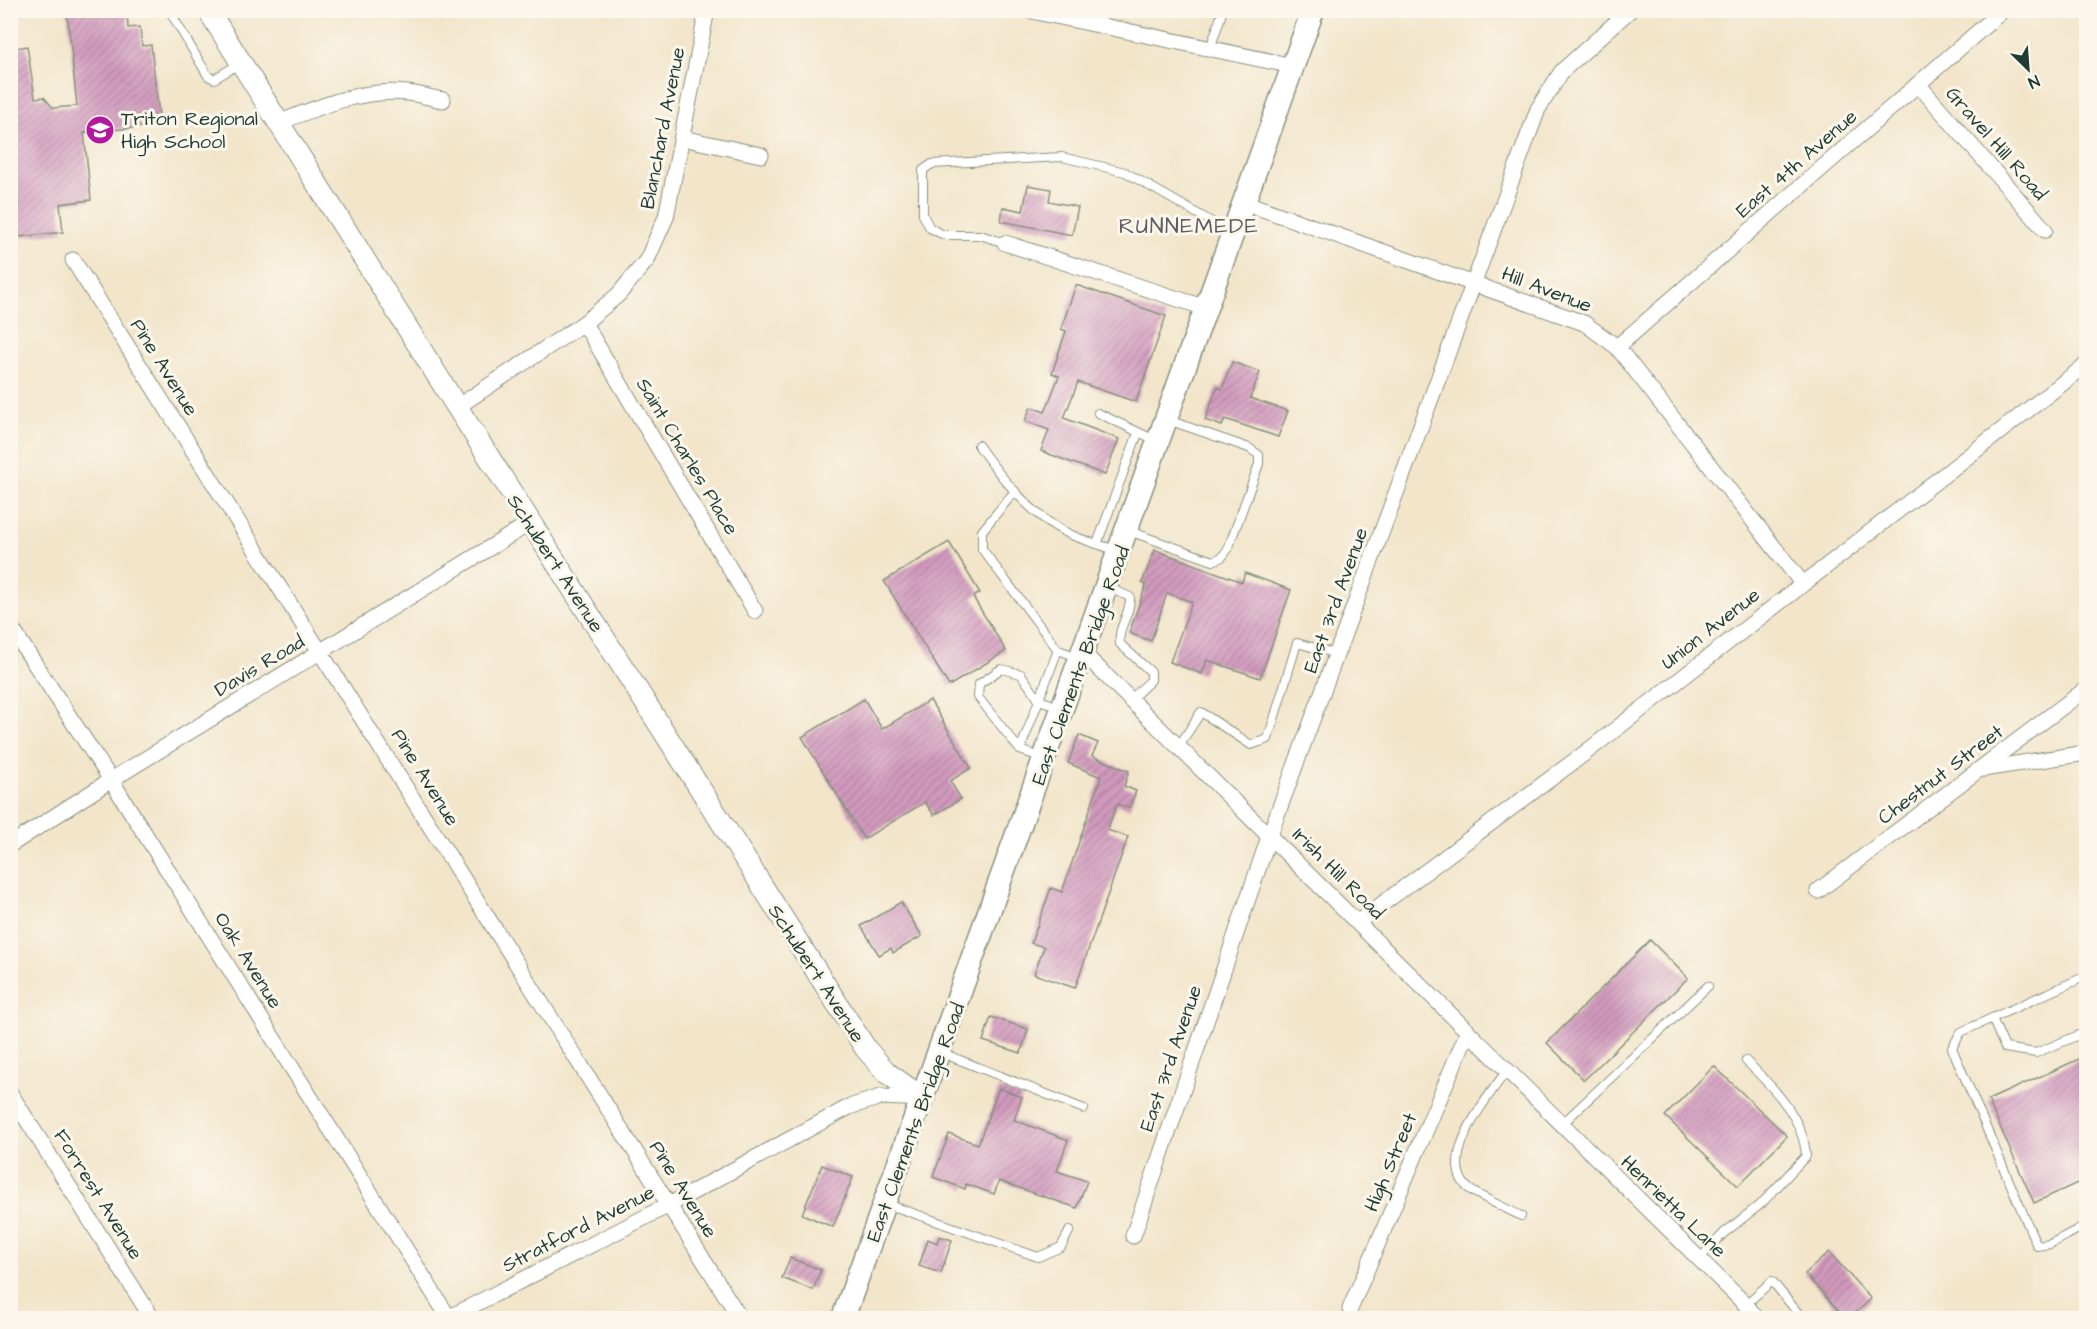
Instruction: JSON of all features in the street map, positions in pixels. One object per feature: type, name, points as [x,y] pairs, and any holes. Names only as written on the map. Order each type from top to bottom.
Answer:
[{"type":"main road","name":"East Clements Bridge Road","points":[[843,1318],[1124,541],[1149,437],[1167,420],[1313,10]]},
{"type":"street","name":"Schubert Avenue","points":[[208,10],[457,408],[866,1049],[887,1073],[924,1099]]},
{"type":"street","name":"Blanchard Avenue","points":[[457,408],[584,323],[618,295],[647,260],[666,217],[706,10]]},
{"type":"street","points":[[1027,10],[1293,66]]},
{"type":"street","name":"East 3rd Avenue","points":[[1133,1236],[1270,834],[1538,109],[1549,89],[1574,59],[1630,10]]},
{"type":"street","name":"East 4th Avenue","points":[[1617,347],[2003,10]]},
{"type":"street","name":"Gravel Hill Road","points":[[1918,84],[2045,230]]},
{"type":"street","points":[[278,123],[320,107],[368,94],[406,93],[443,100]]},
{"type":"street","points":[[682,138],[761,155]]},
{"type":"street","name":"Hill Avenue","points":[[1243,202],[1584,323],[1617,347],[1802,583]]},
{"type":"street","points":[[1005,243],[1206,308]]},
{"type":"street","name":"Pine Avenue","points":[[73,260],[740,1318]]},
{"type":"street","name":"Saint Charles Place","points":[[584,323],[755,611]]},
{"type":"street","name":"Union Avenue","points":[[1358,922],[1585,753],[2086,365]]},
{"type":"street","name":"Davis Road","points":[[10,845],[111,780],[530,523]]},
{"type":"street","name":"Oak Avenue","points":[[10,626],[111,780],[448,1318]]},
{"type":"street","name":"Irish Hill Road","points":[[1083,656],[1131,699],[1270,834],[1562,1125]]},
{"type":"street","name":"Chestnut Street","points":[[1818,891],[2086,689]]},
{"type":"street","points":[[1981,769],[2086,753]]},
{"type":"street","name":"High Street","points":[[1350,1309],[1467,1031]]},
{"type":"street","name":"Forrest Avenue","points":[[10,1093],[152,1318]]},
{"type":"street","name":"Stratford Avenue","points":[[448,1318],[669,1205],[849,1107],[881,1097],[924,1099]]},
{"type":"street","name":"Henrietta Lane","points":[[1562,1125],[1756,1318]]},
{"type":"lane","points":[[169,10],[208,76],[214,79],[240,63]]},
{"type":"lane","points":[[1210,49],[1223,10]]},
{"type":"lane","points":[[1005,243],[980,235],[944,235],[930,228],[923,214],[923,170],[932,164],[1062,157],[1125,172],[1232,233]]},
{"type":"lane","points":[[1097,544],[1149,437],[1098,413]]},
{"type":"lane","points":[[978,445],[1000,477],[1065,533],[1097,544],[1124,541],[1213,561],[1228,549],[1259,464],[1259,455],[1249,448],[1167,420]]},
{"type":"lane","points":[[1015,491],[982,531],[982,549],[1059,650],[1083,656]]},
{"type":"lane","points":[[1108,587],[1130,597],[1131,606],[1118,634],[1120,644],[1151,672],[1151,680],[1131,699]]},
{"type":"lane","points":[[1179,746],[1201,712],[1251,745],[1268,739],[1297,643],[1338,654]]},
{"type":"lane","points":[[1020,750],[1059,650]]},
{"type":"lane","points":[[1046,759],[1020,750],[978,696],[979,684],[1001,669],[1021,674],[1039,700],[1065,708]]},
{"type":"lane","points":[[2086,976],[1961,1032],[1952,1048],[2037,1246],[2050,1244],[2086,1225]]},
{"type":"lane","points":[[1562,1125],[1708,986]]},
{"type":"lane","points":[[1992,1018],[2005,1048],[2036,1053],[2086,1032]]},
{"type":"lane","points":[[940,1053],[1084,1109]]},
{"type":"lane","points":[[1699,1259],[1724,1233],[1762,1203],[1806,1156],[1805,1141],[1778,1091],[1746,1061]]},
{"type":"lane","points":[[1507,1070],[1465,1135],[1457,1157],[1460,1177],[1469,1189],[1521,1216]]},
{"type":"lane","points":[[885,1204],[1038,1257],[1061,1247],[1070,1230]]},
{"type":"lane","points":[[1745,1305],[1772,1281],[1802,1318]]},
{"type":"building","points":[[67,10],[127,10],[128,28],[140,27],[142,46],[151,45],[160,125],[84,133],[91,200],[60,204],[63,232],[10,238],[10,211],[19,210],[10,128],[10,76],[14,76],[10,49],[27,46],[35,98],[44,97],[53,108],[77,106]]},
{"type":"building","points":[[1028,185],[1051,189],[1049,201],[1078,207],[1072,235],[1001,221],[1003,207],[1023,211]]},
{"type":"building","points":[[1076,285],[1166,316],[1136,402],[1078,382],[1064,418],[1119,439],[1105,475],[1041,451],[1049,430],[1025,421],[1031,407],[1045,412],[1059,376],[1052,373],[1066,331],[1061,329]]},
{"type":"building","points":[[1232,362],[1260,372],[1250,398],[1288,411],[1278,437],[1225,419],[1222,426],[1205,420],[1217,387],[1222,389]]},
{"type":"building","points":[[949,542],[980,593],[973,597],[1006,651],[949,686],[884,581]]},
{"type":"building","points":[[1155,550],[1242,582],[1245,573],[1291,590],[1260,678],[1207,660],[1202,674],[1170,662],[1192,602],[1167,593],[1151,641],[1129,633],[1146,585],[1142,583]]},
{"type":"building","points":[[864,699],[882,729],[930,700],[971,768],[950,781],[961,799],[934,815],[925,802],[864,839],[802,737]]},
{"type":"building","points":[[1079,735],[1098,743],[1092,756],[1129,771],[1124,786],[1136,791],[1129,808],[1117,804],[1107,830],[1128,837],[1075,988],[1034,974],[1044,947],[1031,943],[1051,888],[1062,892],[1101,777],[1068,763]]},
{"type":"building","points":[[901,902],[922,936],[893,953],[891,948],[879,955],[861,926]]},
{"type":"building","points":[[1650,940],[1688,978],[1584,1080],[1547,1043]]},
{"type":"building","points":[[991,1017],[1028,1029],[1021,1053],[983,1041]]},
{"type":"building","points":[[2086,1056],[2086,1179],[2034,1203],[1988,1100]]},
{"type":"building","points":[[1714,1066],[1787,1136],[1738,1186],[1665,1116]]},
{"type":"building","points":[[999,1088],[1022,1097],[1014,1120],[1068,1140],[1057,1171],[1087,1181],[1077,1208],[999,1181],[994,1194],[966,1184],[965,1189],[933,1177],[949,1134],[978,1144]]},
{"type":"building","points":[[822,1165],[853,1177],[833,1227],[802,1214]]},
{"type":"building","points":[[939,1236],[952,1240],[941,1273],[919,1266],[928,1239],[937,1243]]},
{"type":"building","points":[[1829,1252],[1871,1299],[1850,1318],[1845,1318],[1805,1274]]},
{"type":"building","points":[[790,1258],[821,1270],[813,1290],[782,1278]]},
{"type":"place","name":"Triton Regional High School","points":[[100,130]]},
{"type":"district","name":"RUNNEMEDE","points":[[1189,225]]}]
